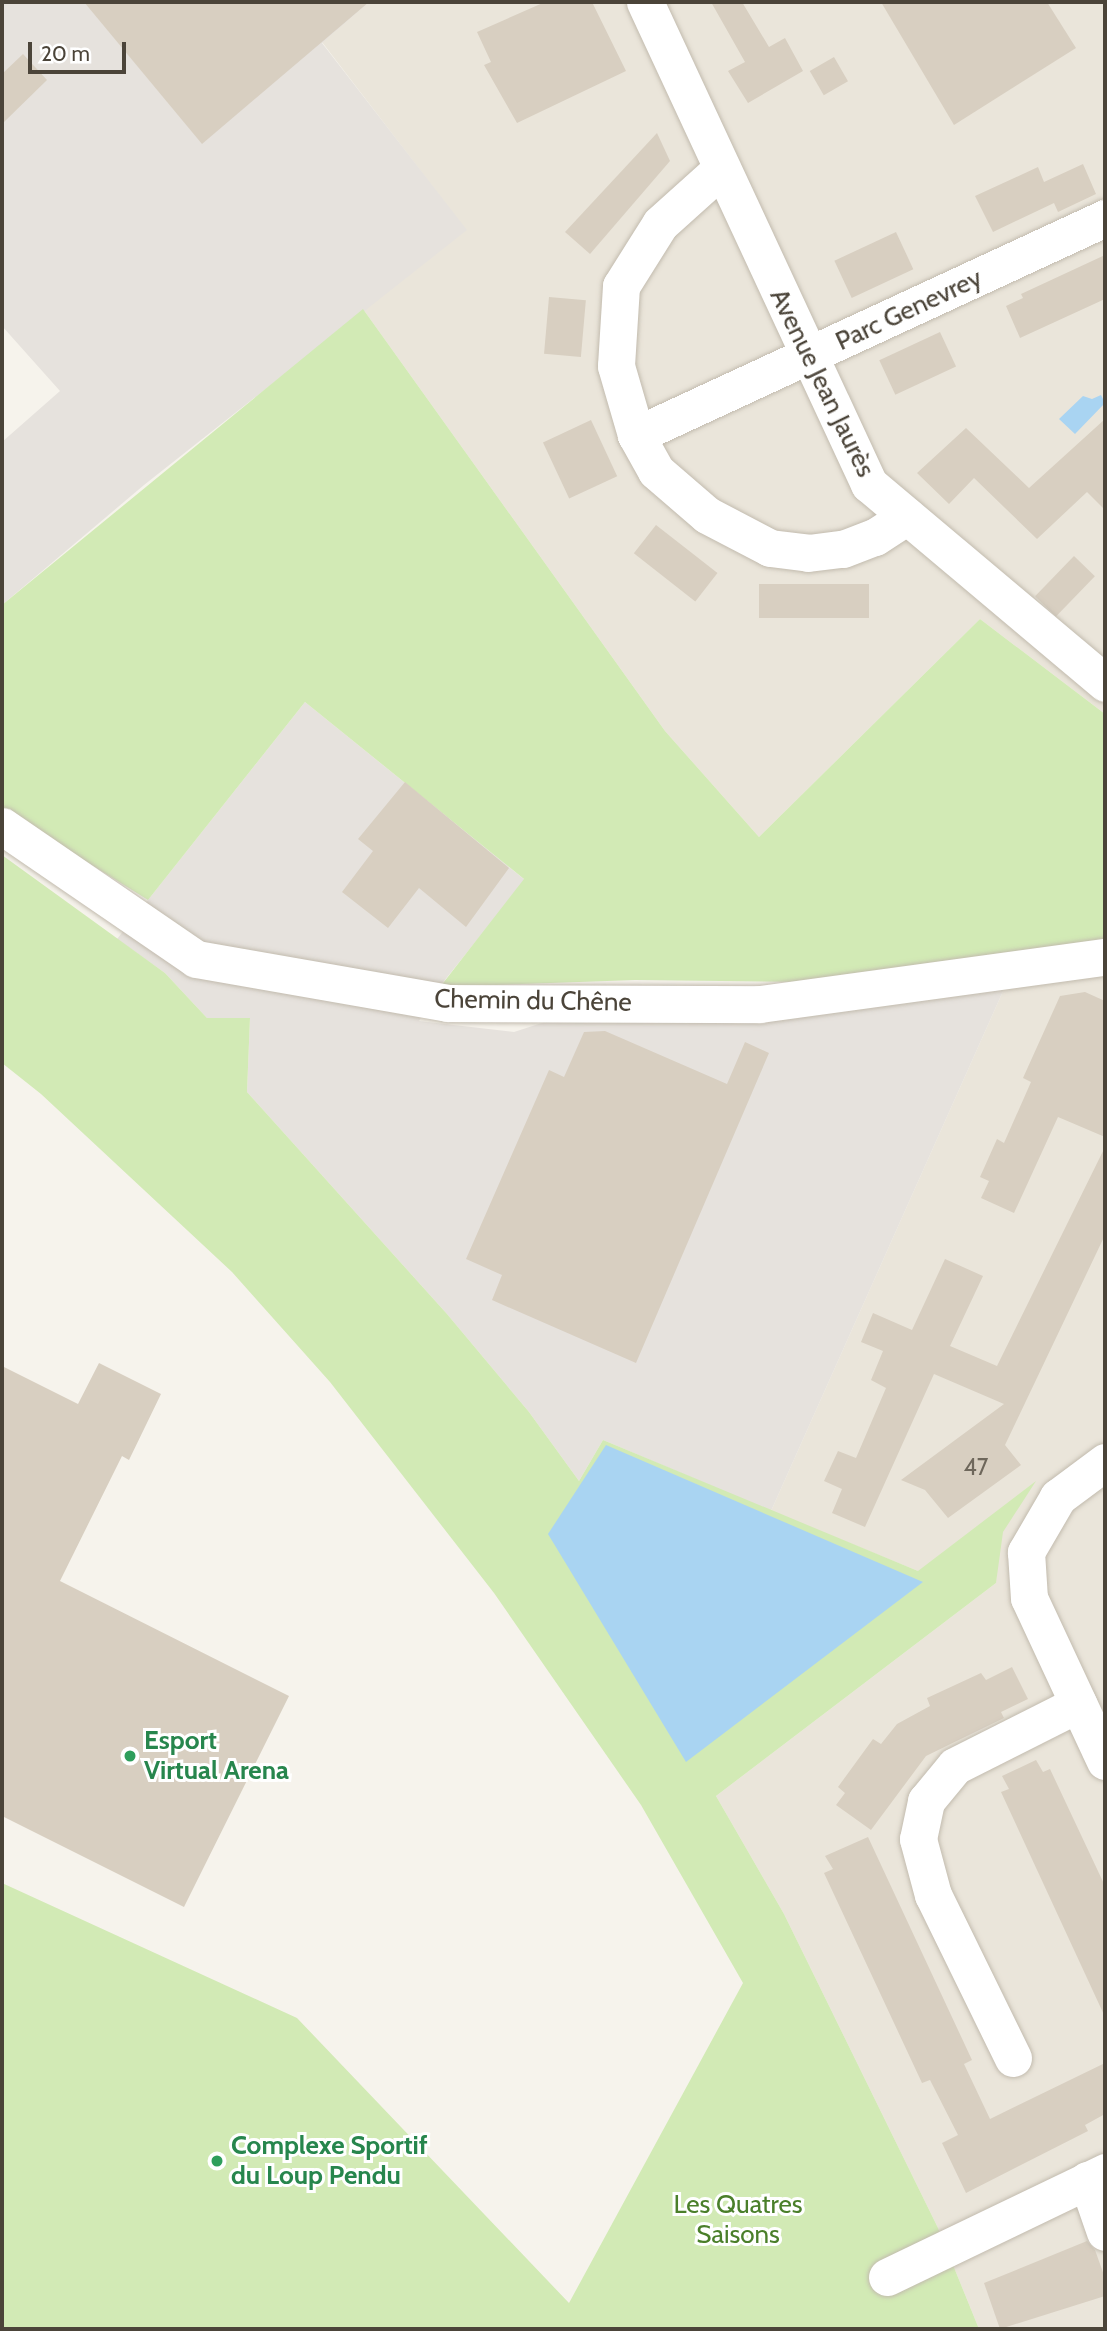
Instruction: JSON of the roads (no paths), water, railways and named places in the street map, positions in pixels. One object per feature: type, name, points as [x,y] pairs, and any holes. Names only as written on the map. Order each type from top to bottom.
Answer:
[{"type":"street","name":"Avenue Jean Jaurès","points":[[645,2],[869,484],[1105,682]]},
{"type":"street","points":[[721,169],[660,225],[621,286],[616,366],[636,435],[656,471],[678,493],[736,534],[770,548],[808,553],[843,549],[876,537],[907,516]]},
{"type":"street","name":"Parc Genevrey","points":[[636,435],[1105,218]]},
{"type":"street","name":"Chemin du Chêne","points":[[2,826],[196,959],[447,1003],[760,1004],[1105,957]]},
{"type":"street","points":[[1105,1462],[1058,1497],[1026,1552],[1029,1598],[1105,1761]]},
{"type":"street","points":[[1013,2058],[933,1895],[918,1839],[926,1801],[955,1766],[1078,1704]]},
{"type":"street","points":[[887,2277],[1096,2176],[1105,2232]]},
{"type":"water","points":[[1101,395],[1105,403],[1075,434],[1059,419],[1083,396],[1092,399]]},
{"type":"water","points":[[606,1445],[923,1582],[686,1762],[548,1534]]},
{"type":"place","name":"Esport Virtual Arena","points":[[130,1756]]},
{"type":"place","name":"Complexe Sportif du Loup Pendu","points":[[217,2161]]},
{"type":"park label","name":"Les Quatres Saisons","points":[[738,2220]]}]
